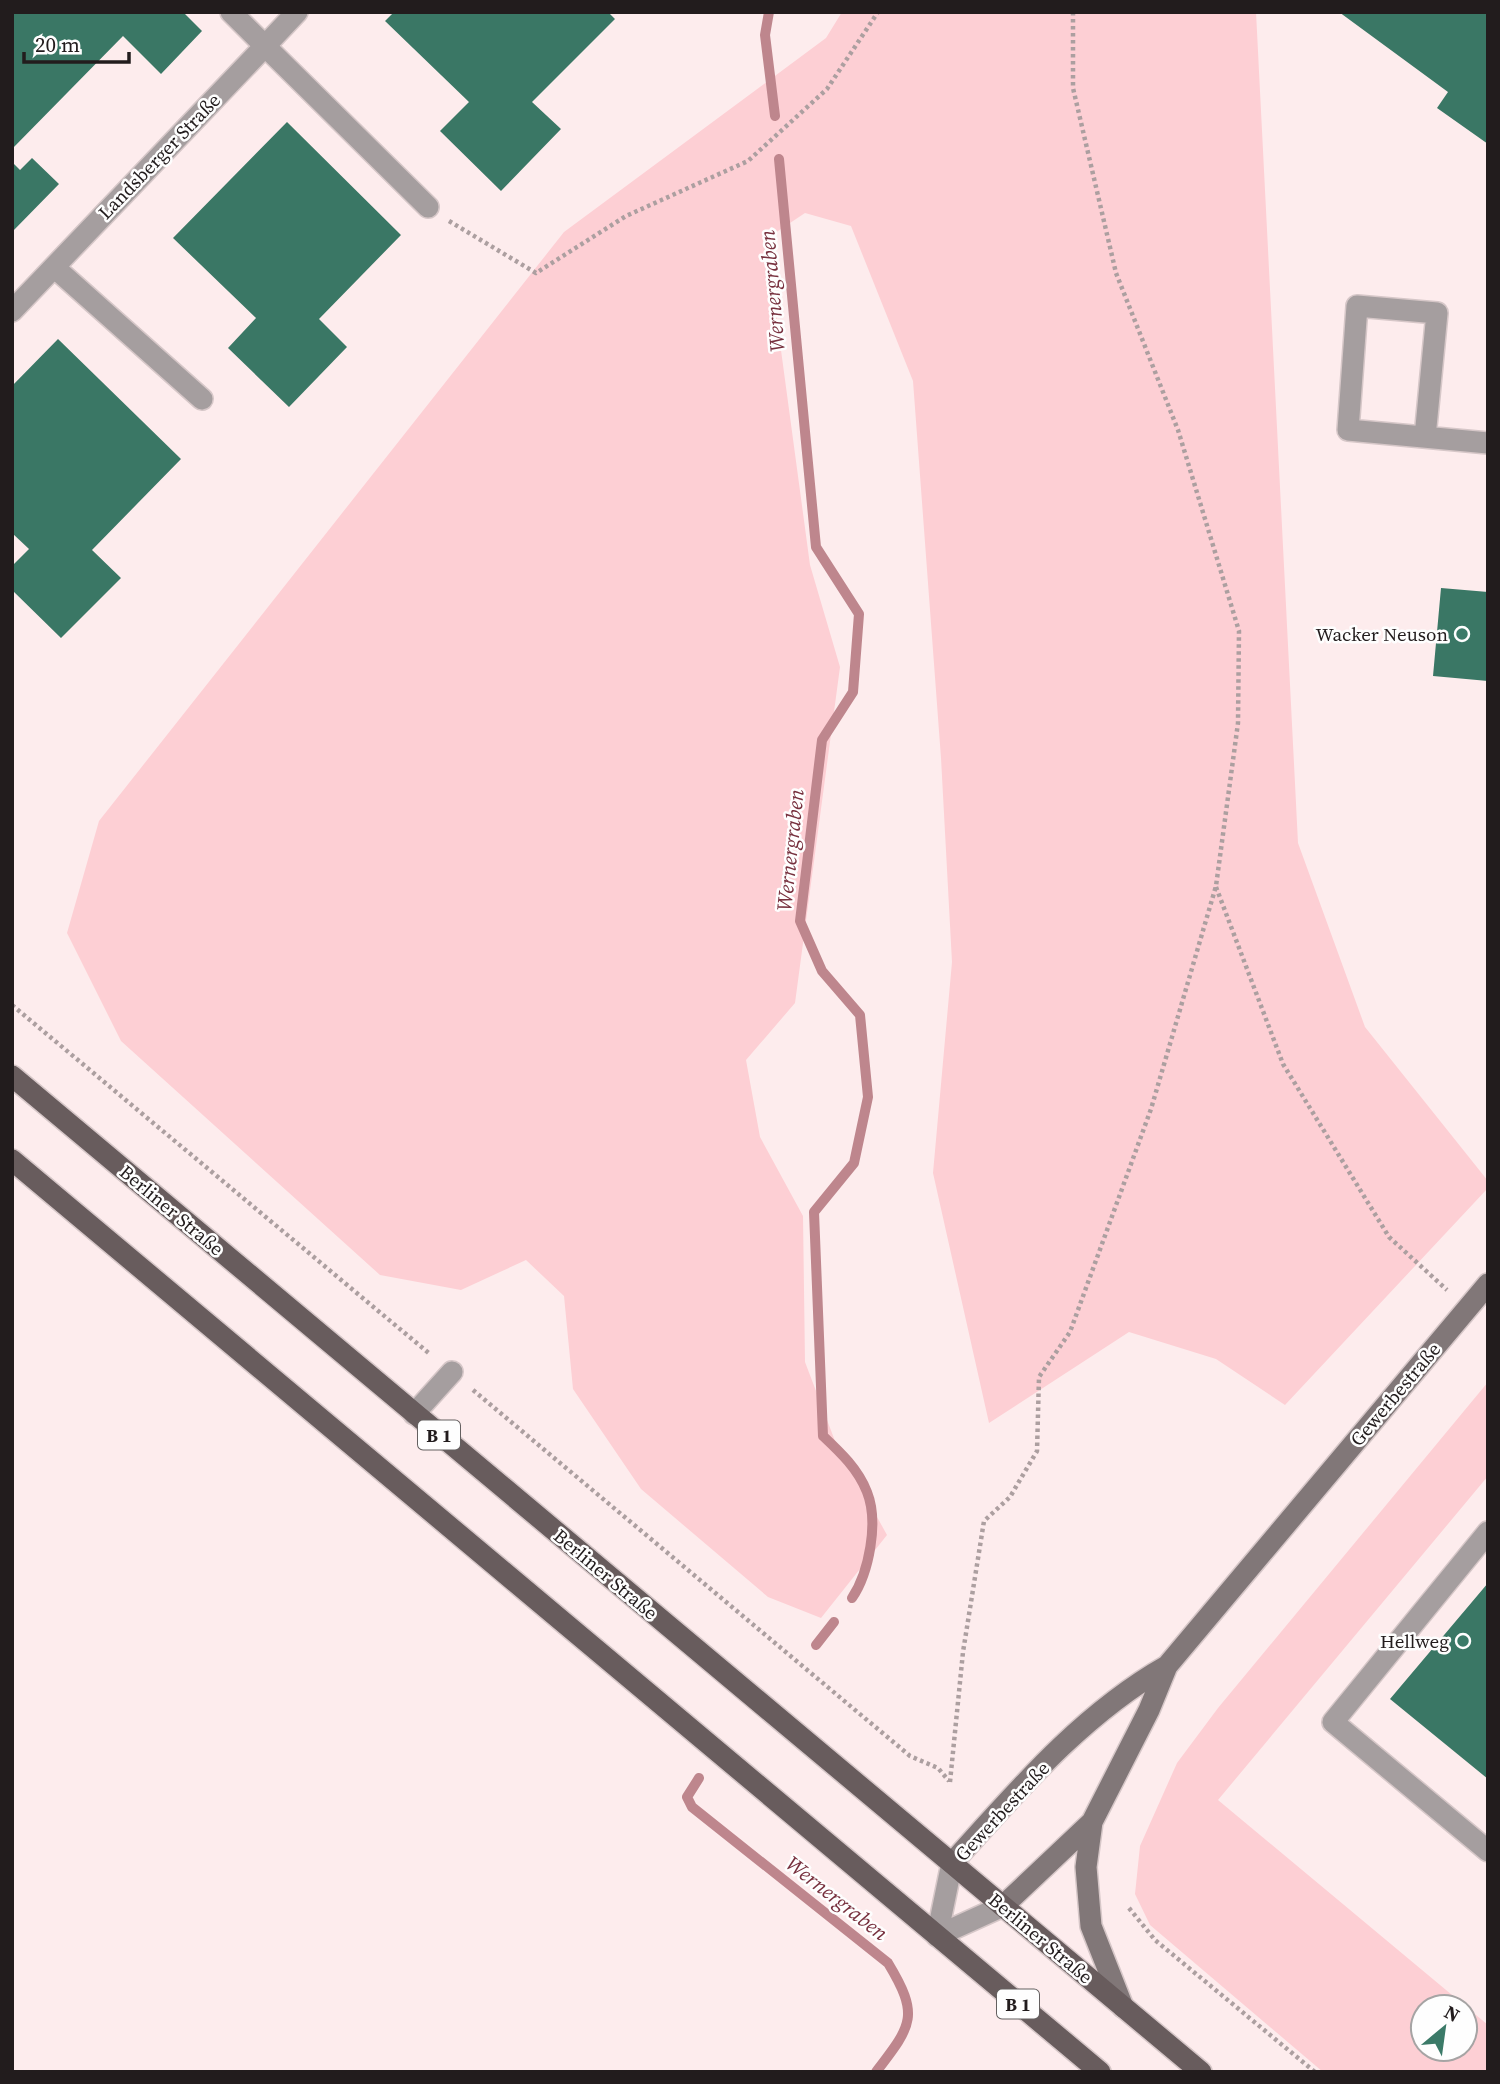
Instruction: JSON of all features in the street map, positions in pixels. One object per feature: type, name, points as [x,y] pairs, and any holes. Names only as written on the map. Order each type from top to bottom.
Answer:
[{"type":"main road","name":"Berliner Straße","points":[[12,1076],[1201,2072]]},
{"type":"main road","name":"B 1","points":[[12,1160],[1100,2072]]},
{"type":"street","points":[[231,12],[428,208]]},
{"type":"street","name":"Landsberger Straße","points":[[12,311],[297,12]]},
{"type":"street","points":[[54,267],[202,399]]},
{"type":"street","points":[[1424,438],[1437,313],[1357,306],[1348,430],[1424,438],[1488,443]]},
{"type":"street","name":"Gewerbestraße","points":[[937,1936],[1003,1906],[1092,1822],[1149,1710],[1167,1666],[1488,1284]]},
{"type":"street","points":[[414,1414],[452,1372]]},
{"type":"street","points":[[1488,1532],[1333,1722],[1488,1852]]},
{"type":"street","name":"Gewerbestraße","points":[[937,1936],[952,1863],[1079,1729],[1128,1688],[1167,1666]]},
{"type":"street","points":[[1092,1822],[1086,1867],[1091,1926],[1123,2007]]},
{"type":"path","points":[[428,208],[536,274],[626,216],[748,161],[828,89],[878,12]]},
{"type":"path","points":[[12,1004],[910,1756],[937,1768],[950,1782],[963,1652],[984,1521],[1010,1497],[1037,1451],[1040,1377],[1070,1332],[1151,1109],[1216,886],[1238,723],[1239,631],[1178,430],[1116,273],[1091,175],[1073,88],[1073,12]]},
{"type":"path","points":[[1216,886],[1283,1064],[1389,1237],[1468,1308]]},
{"type":"path","points":[[1129,1908],[1155,1940],[1315,2072]]},
{"type":"shaded area","points":[[842,12],[1256,12],[1298,843],[1365,1027],[1488,1181],[1488,1188],[1285,1405],[1216,1359],[1129,1332],[989,1423],[933,1173],[952,962],[941,758],[913,381],[851,226],[805,213],[766,239],[810,565],[840,667],[795,1003],[746,1060],[760,1137],[803,1216],[805,1362],[835,1441],[887,1535],[821,1618],[768,1597],[641,1489],[573,1389],[564,1296],[526,1260],[461,1290],[380,1275],[121,1041],[67,933],[99,821],[564,232],[826,38]]},
{"type":"shaded area","points":[[1488,1382],[1488,1476],[1218,1800],[1450,1993],[1409,1993],[1409,2063],[1479,2063],[1479,2018],[1488,2025],[1488,2072],[1323,2072],[1150,1925],[1135,1894],[1140,1846],[1177,1763],[1218,1708]]},
{"type":"building","points":[[12,12],[183,12],[202,31],[161,74],[123,36],[12,149]]},
{"type":"building","points":[[394,12],[608,12],[615,19],[532,102],[561,129],[501,191],[440,131],[469,102],[385,21]]},
{"type":"building","points":[[1339,12],[1488,12],[1488,144],[1437,108],[1448,92]]},
{"type":"building","points":[[287,122],[401,235],[319,319],[347,347],[289,407],[228,348],[256,318],[173,238]]},
{"type":"building","points":[[32,158],[59,184],[12,232],[12,162],[20,170]]},
{"type":"building","points":[[58,339],[181,459],[92,550],[121,578],[61,638],[12,590],[12,566],[29,549],[12,533],[12,386]]},
{"type":"building","name":"Wacker Neuson","points":[[1441,588],[1488,592],[1488,681],[1433,676]]},
{"type":"building","name":"Hellweg","points":[[1488,1583],[1488,1779],[1390,1699]]},
{"type":"waterway","name":"Wernergraben","points":[[769,12],[765,35],[775,116]]},
{"type":"waterway","name":"Wernergraben","points":[[779,159],[816,547],[859,614],[853,692],[822,740],[800,921],[822,971],[860,1015],[868,1097],[854,1163],[814,1212],[823,1436],[859,1476],[867,1492],[872,1518],[867,1561],[852,1598]]},
{"type":"waterway","name":"Wernergraben","points":[[816,1645],[834,1622]]},
{"type":"waterway","name":"Wernergraben","points":[[699,1778],[687,1797],[692,1807],[888,1963],[905,1996],[908,2020],[898,2043],[876,2072]]},
{"type":"place","name":"Wacker Neuson","points":[[1462,634]]},
{"type":"place","name":"Hellweg","points":[[1463,1641]]}]
